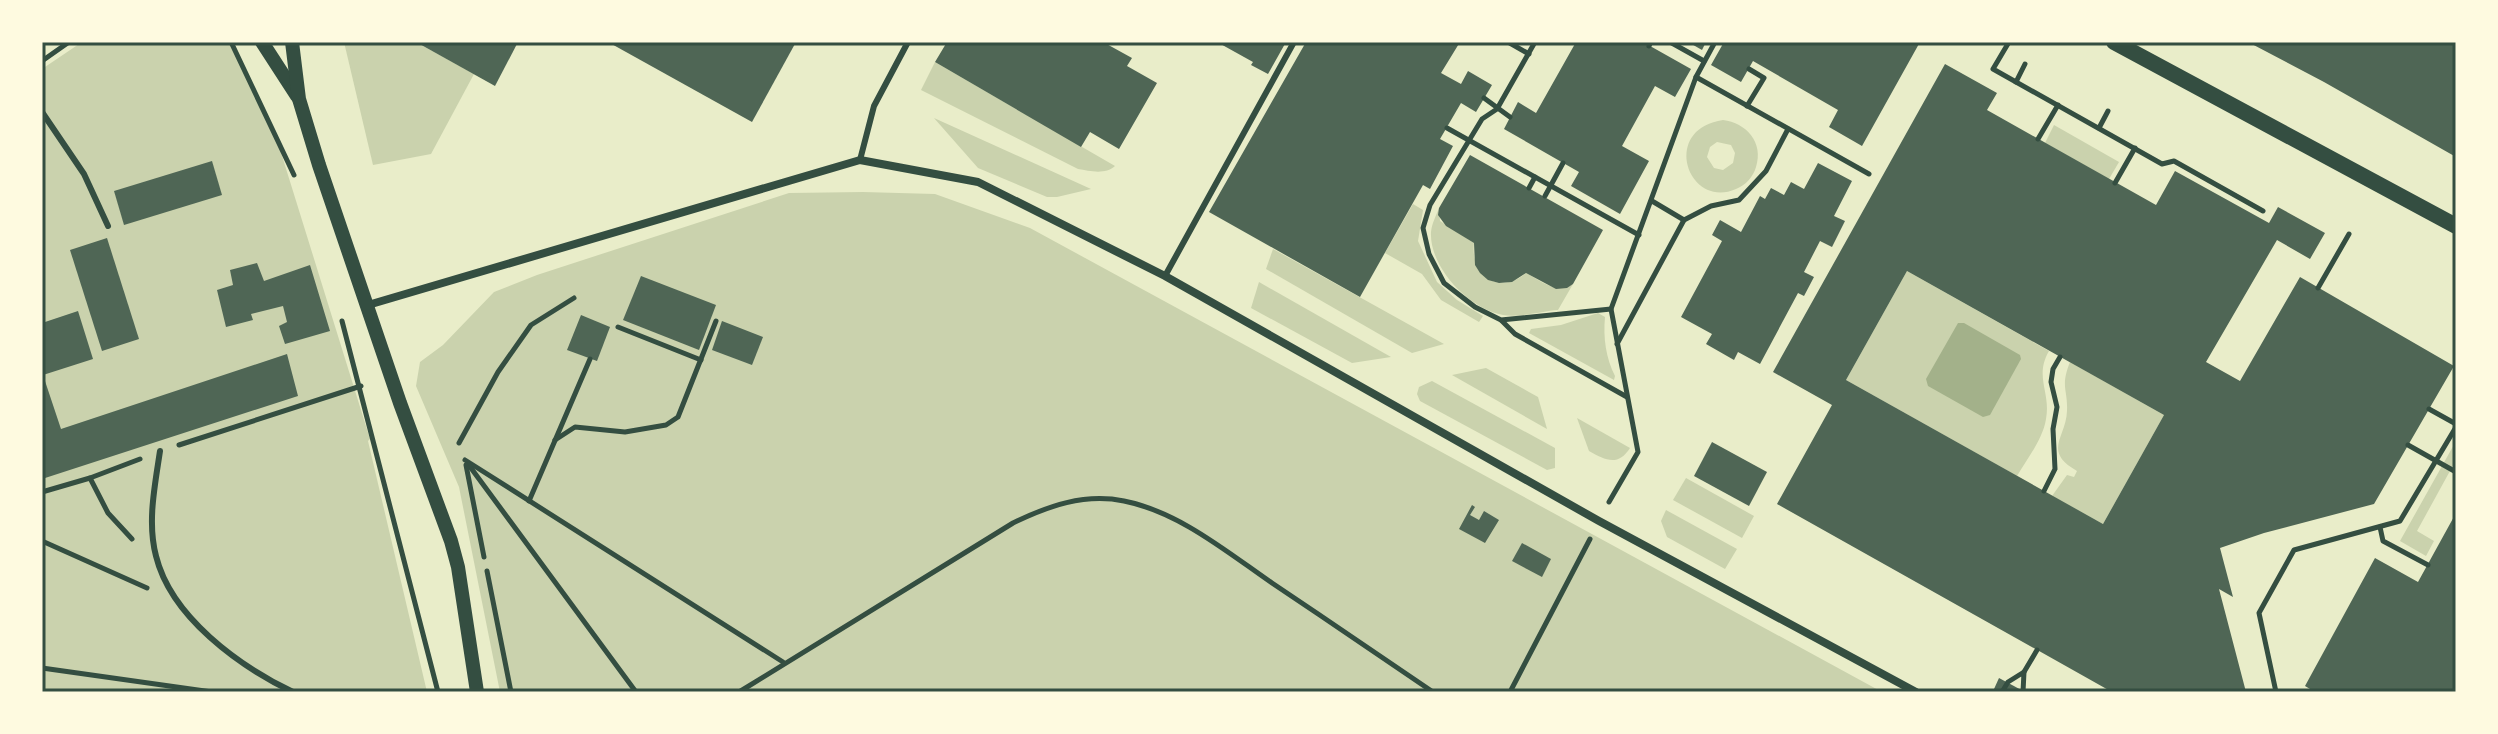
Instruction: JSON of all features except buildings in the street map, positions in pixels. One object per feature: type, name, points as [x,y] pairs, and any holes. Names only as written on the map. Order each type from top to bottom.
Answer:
[{"type":"main road","points":[[2114,42],[2456,226]]},
{"type":"street","points":[[262,42],[299,99]]},
{"type":"street","points":[[292,42],[299,99],[319,165],[400,403],[451,541],[458,567],[477,692]]},
{"type":"street","points":[[368,305],[860,160],[978,182],[1165,276],[1591,517],[1916,692]]},
{"type":"lane","points":[[860,160],[874,106],[908,42]]},
{"type":"lane","points":[[1165,276],[1294,42]]},
{"type":"lane","points":[[42,112],[84,174],[108,226]]},
{"type":"lane","points":[[160,451],[151,509],[155,554],[168,588],[190,620],[224,648],[293,692]]},
{"type":"path","points":[[42,61],[69,42]]},
{"type":"path","points":[[231,42],[297,183]]},
{"type":"path","points":[[1508,42],[1529,54]]},
{"type":"path","points":[[1535,42],[1497,109],[1482,119],[1430,205],[1423,228],[1429,254],[1444,283],[1475,307],[1501,320],[1515,334],[1627,397]]},
{"type":"path","points":[[1670,42],[1704,61]]},
{"type":"path","points":[[1607,507],[1638,452],[1611,309],[1696,77],[1715,42]]},
{"type":"path","points":[[2009,42],[1993,69],[2162,164],[2174,161],[2263,211]]},
{"type":"path","points":[[2016,82],[2025,64]]},
{"type":"path","points":[[1747,106],[1764,78],[1749,69]]},
{"type":"path","points":[[1696,77],[1869,174]]},
{"type":"path","points":[[1484,98],[1510,117]]},
{"type":"path","points":[[2038,139],[2058,105]]},
{"type":"path","points":[[2099,128],[2108,111]]},
{"type":"path","points":[[1447,128],[1639,235]]},
{"type":"path","points":[[1617,344],[1684,220],[1711,206],[1739,200],[1766,171],[1788,129]]},
{"type":"path","points":[[2115,183],[2135,148]]},
{"type":"path","points":[[2180,164],[2185,154]]},
{"type":"path","points":[[1545,196],[1563,163]]},
{"type":"path","points":[[1529,188],[1535,177]]},
{"type":"path","points":[[1652,201],[1684,220]]},
{"type":"path","points":[[2318,288],[2349,234]]},
{"type":"path","points":[[459,443],[498,372],[531,325],[574,298]]},
{"type":"path","points":[[1501,320],[1611,309]]},
{"type":"path","points":[[341,315],[438,692]]},
{"type":"path","points":[[555,440],[575,427],[625,432],[666,425],[678,417],[716,321]]},
{"type":"path","points":[[618,327],[701,360]]},
{"type":"path","points":[[2044,491],[2055,469],[2053,429],[2057,407],[2051,382],[2053,369],[2060,357]]},
{"type":"path","points":[[529,501],[590,359]]},
{"type":"path","points":[[42,492],[361,386]]},
{"type":"path","points":[[2276,692],[2259,613],[2294,550],[2400,521],[2456,426],[2429,409]]},
{"type":"path","points":[[2408,445],[2456,472]]},
{"type":"path","points":[[465,460],[783,662]]},
{"type":"path","points":[[465,460],[511,692]]},
{"type":"path","points":[[465,460],[636,692]]},
{"type":"path","points":[[90,478],[115,521],[129,537],[155,554]]},
{"type":"path","points":[[739,692],[783,662],[1013,523],[1043,508],[1072,500],[1101,498],[1148,508],[1204,536],[1433,692]]},
{"type":"path","points":[[2380,527],[2383,541],[2428,565]]},
{"type":"path","points":[[1510,692],[1590,538]]},
{"type":"path","points":[[42,541],[132,583],[152,590],[168,588]]},
{"type":"path","points":[[2002,692],[2008,682],[2024,672],[2037,650]]},
{"type":"path","points":[[42,668],[212,692]]},
{"type":"path","points":[[2023,692],[2024,672]]},
{"type":"shaded area","points":[[82,42],[230,42],[274,130],[370,439],[427,692],[42,692],[42,69]]},
{"type":"shaded area","points":[[344,42],[416,42],[474,74],[431,154],[373,165]]},
{"type":"shaded area","points":[[935,62],[1115,166],[1102,171],[1078,169],[921,90]]},
{"type":"shaded area","points":[[934,118],[1091,189],[1047,197],[978,168]]},
{"type":"shaded area","points":[[1723,120],[1739,125],[1751,135],[1758,158],[1753,174],[1743,185],[1719,192],[1705,188],[1694,179],[1688,166],[1687,151],[1692,138],[1704,126]],"holes":[[[1717,142],[1731,145],[1735,153],[1733,163],[1723,170],[1714,168],[1707,157],[1710,147]]]},
{"type":"shaded area","points":[[2054,125],[2119,162],[2109,179],[2045,143]]},
{"type":"shaded area","points":[[789,193],[935,194],[1030,228],[1882,692],[500,692],[459,487],[416,386],[420,362],[443,345],[494,292],[537,275]]},
{"type":"shaded area","points":[[1413,204],[1423,210],[1418,241],[1437,282],[1457,300],[1483,316],[1479,322],[1441,300],[1422,274],[1385,253]]},
{"type":"shaded area","points":[[1439,208],[1440,221],[1474,243],[1477,265],[1488,279],[1506,283],[1526,273],[1555,287],[1573,284],[1558,310],[1509,316],[1490,311],[1465,295],[1444,272],[1432,245],[1431,232]]},
{"type":"shaded area","points":[[1273,249],[1444,344],[1412,353],[1266,269]]},
{"type":"shaded area","points":[[1907,271],[2049,351],[2043,369],[2047,409],[2044,426],[2017,476],[1846,380]]},
{"type":"shaded area","points":[[1259,282],[1391,357],[1352,363],[1251,308]]},
{"type":"shaded area","points":[[1598,313],[1605,317],[1606,348],[1614,380],[1529,333],[1531,329],[1561,325]]},
{"type":"shaded area","points":[[1958,323],[1964,323],[2020,355],[2021,359],[1990,415],[1983,417],[1928,386],[1926,379]]},
{"type":"shaded area","points":[[2070,362],[2164,415],[2103,524],[2052,496],[2067,475],[2074,477],[2077,471],[2066,464],[2058,450],[2066,421],[2065,383]]},
{"type":"shaded area","points":[[1486,368],[1538,397],[1547,429],[1452,375]]},
{"type":"shaded area","points":[[1432,381],[1555,448],[1555,468],[1547,470],[1420,401],[1417,394],[1419,387]]},
{"type":"shaded area","points":[[1577,418],[1630,448],[1616,460],[1589,451]]},
{"type":"shaded area","points":[[2456,441],[2456,460],[2417,531],[2434,541],[2426,556],[2400,541]]},
{"type":"shaded area","points":[[1686,478],[1754,516],[1742,538],[1673,500]]},
{"type":"shaded area","points":[[1666,510],[1737,549],[1725,569],[1667,537],[1661,521]]}]
